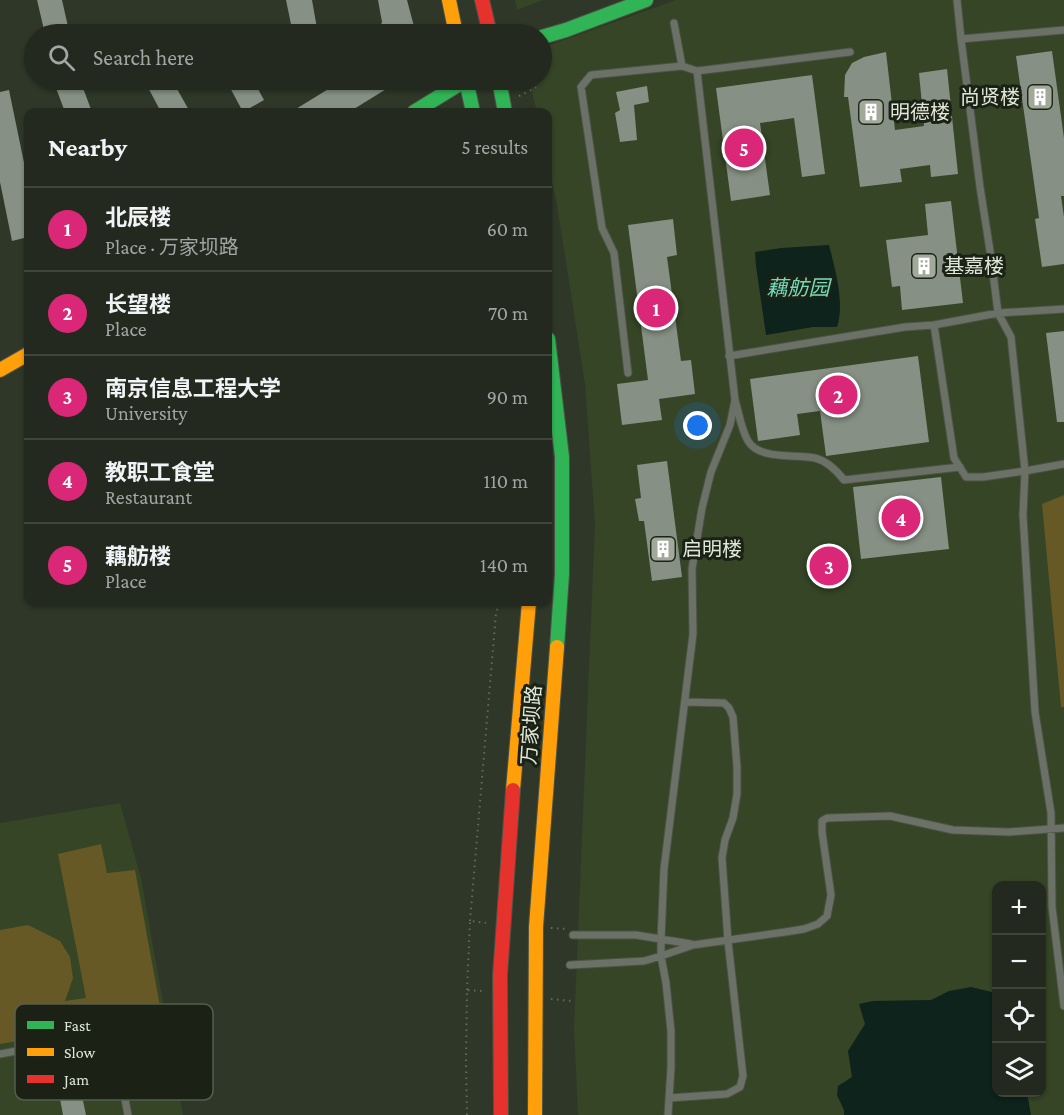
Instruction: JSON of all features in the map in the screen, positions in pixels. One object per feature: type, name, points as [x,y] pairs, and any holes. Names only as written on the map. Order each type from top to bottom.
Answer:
[{"type":"main road","points":[[449,0],[454,24]]},
{"type":"main road","points":[[482,0],[488,24]]},
{"type":"main road","points":[[552,34],[646,0]]},
{"type":"main road","points":[[420,108],[450,90]]},
{"type":"main road","points":[[468,90],[472,108]]},
{"type":"main road","points":[[501,90],[504,108]]},
{"type":"main road","points":[[0,370],[24,356]]},
{"type":"main road","name":"万家坝路","points":[[535,1115],[536,927],[562,574],[562,457],[552,367]]},
{"type":"main road","name":"万家坝路","points":[[501,1115],[500,976],[510,821],[529,606]]},
{"type":"lane","points":[[957,0],[998,313],[1011,337],[1025,471],[1023,515],[1035,712],[1051,813],[1052,907],[1064,1006]]},
{"type":"lane","points":[[674,23],[682,66]]},
{"type":"lane","points":[[961,39],[1064,30]]},
{"type":"lane","points":[[628,373],[614,253],[602,228],[580,87],[591,75],[682,66],[697,71],[849,52]]},
{"type":"lane","points":[[697,71],[735,400],[748,442],[755,449],[765,453],[816,458],[834,469],[844,480],[960,467]]},
{"type":"lane","points":[[729,356],[998,313],[1064,309]]},
{"type":"lane","points":[[934,325],[954,458],[966,477],[983,477],[1064,464]]},
{"type":"lane","points":[[668,1115],[671,1031],[661,956],[664,869],[693,634],[692,569],[702,508],[711,472],[729,425],[735,400]]},
{"type":"lane","points":[[669,1098],[727,1094],[740,1088],[743,1076],[728,941],[722,858],[737,794],[733,717],[724,703],[685,702]]},
{"type":"lane","points":[[570,965],[644,961],[693,945],[804,929],[818,924],[827,916],[831,895],[822,821],[827,818],[890,816],[953,830],[975,831],[1009,832],[1064,828]]},
{"type":"lane","points":[[573,935],[636,935],[693,945]]},
{"type":"lane","points":[[0,1054],[15,1051]]},
{"type":"lane","points":[[125,1100],[128,1115]]},
{"type":"path","points":[[470,921],[496,613],[499,606]]},
{"type":"shaded area","points":[[515,0],[543,0],[517,10]]},
{"type":"shaded area","points":[[676,0],[1064,0],[1064,1115],[578,1115],[574,1029],[595,525],[585,384],[552,182],[552,108],[536,108],[532,90],[552,90],[552,44]]},
{"type":"shaded area","points":[[1064,495],[1064,707],[1061,707],[1042,504]]},
{"type":"shaded area","points":[[120,803],[141,878],[163,1004],[15,1004],[15,1100],[180,1100],[183,1115],[0,1115],[0,823]]},
{"type":"shaded area","points":[[101,844],[107,873],[135,870],[160,1004],[15,1004],[15,1042],[0,1044],[0,930],[28,925],[60,941],[70,957],[73,978],[65,1001],[86,998],[58,854]]},
{"type":"water","name":"藕舫园","points":[[829,245],[840,297],[837,327],[813,327],[766,335],[755,252]]},
{"type":"water","points":[[971,987],[992,992],[992,1097],[1028,1097],[1031,1115],[844,1115],[837,1095],[838,1086],[852,1077],[848,1051],[865,1024],[859,1004],[873,1001],[931,1000],[949,991]]},
{"type":"building","points":[[37,0],[62,0],[67,24],[43,24]]},
{"type":"building","points":[[286,0],[312,0],[316,24],[291,24]]},
{"type":"building","points":[[378,0],[407,0],[413,24],[381,24]]},
{"type":"building","name":"尚贤楼","points":[[1052,51],[1064,138],[1064,196],[1061,196],[1064,217],[1064,264],[1042,267],[1035,219],[1039,218],[1016,56]]},
{"type":"building","name":"明德楼","points":[[886,52],[895,130],[924,126],[919,73],[947,69],[958,174],[931,177],[930,165],[900,169],[902,182],[860,187],[848,97],[844,97],[845,75],[852,63],[864,57]]},
{"type":"building","points":[[812,75],[825,174],[802,177],[794,118],[760,123],[770,195],[731,201],[716,88]]},
{"type":"building","points":[[647,86],[649,102],[634,105],[637,140],[620,142],[615,113],[620,110],[616,92]]},
{"type":"building","points":[[9,90],[24,163],[24,238],[12,241],[0,182],[0,92]]},
{"type":"building","points":[[57,90],[84,90],[90,108],[64,108]]},
{"type":"building","points":[[149,90],[178,90],[188,108],[159,108]]},
{"type":"building","points":[[231,90],[258,90],[264,100],[250,108],[241,108]]},
{"type":"building","points":[[327,90],[385,90],[356,108],[298,108]]},
{"type":"building","name":"基嘉楼","points":[[951,201],[963,303],[902,310],[900,286],[892,287],[886,240],[928,235],[925,204]]},
{"type":"building","points":[[673,219],[677,255],[667,257],[681,361],[691,360],[695,394],[659,399],[662,420],[622,425],[617,384],[648,380],[628,225]]},
{"type":"building","points":[[1064,331],[1064,422],[1057,422],[1046,333]]},
{"type":"building","points":[[918,356],[929,442],[826,456],[820,411],[797,414],[800,435],[758,441],[750,379]]},
{"type":"building","name":"启明楼","points":[[667,461],[682,577],[652,581],[644,521],[639,521],[635,499],[641,498],[637,465]]},
{"type":"building","points":[[941,477],[949,549],[861,559],[853,487]]},
{"type":"building","points":[[60,1100],[83,1100],[86,1115],[63,1115]]},
{"type":"traffic: fast","points":[[552,34],[646,0]]},
{"type":"traffic: fast","points":[[420,108],[450,90]]},
{"type":"traffic: fast","points":[[468,90],[472,108]]},
{"type":"traffic: fast","points":[[501,90],[504,108]]},
{"type":"traffic: fast","points":[[552,373],[562,457],[562,574],[557,647]]},
{"type":"traffic: slow","points":[[449,0],[454,24]]},
{"type":"traffic: slow","points":[[0,370],[24,356]]},
{"type":"traffic: slow","points":[[513,790],[529,606]]},
{"type":"traffic: slow","points":[[535,1115],[536,927],[557,647]]},
{"type":"traffic: jam","points":[[482,0],[488,24]]},
{"type":"traffic: jam","points":[[501,1115],[500,976],[513,790]]},
{"type":"place","name":"尚贤楼","points":[[1040,97]]},
{"type":"place","name":"明德楼","points":[[871,112]]},
{"type":"place","name":"藕舫楼","points":[[744,148]]},
{"type":"place","name":"基嘉楼","points":[[924,266]]},
{"type":"place","name":"北辰楼","points":[[656,308]]},
{"type":"place","name":"长望楼","points":[[838,395]]},
{"type":"place","name":"教职工食堂","points":[[901,518]]},
{"type":"place","name":"启明楼","points":[[663,549]]},
{"type":"place","name":"南京信息工程大学","points":[[829,566]]}]
